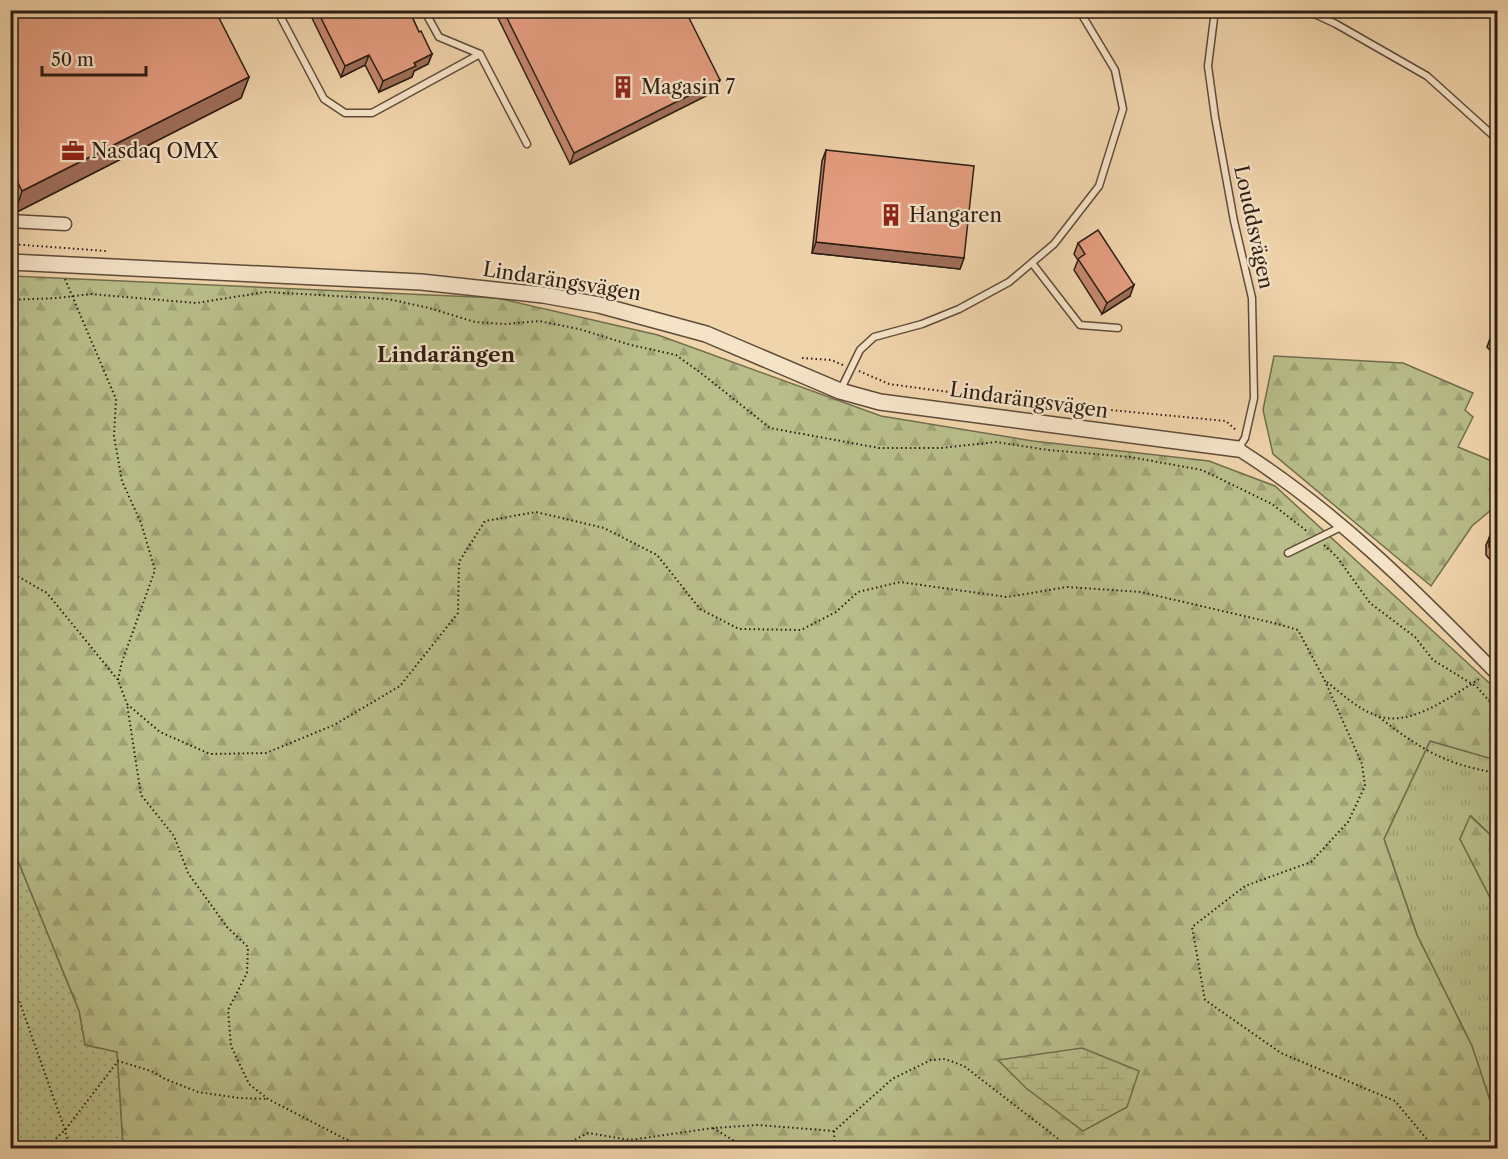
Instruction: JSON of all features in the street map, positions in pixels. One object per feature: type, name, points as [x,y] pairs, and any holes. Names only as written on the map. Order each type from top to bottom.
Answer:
[{"type":"street","points":[[10,221],[65,224]]},
{"type":"street","name":"Lindarängsvägen","points":[[10,262],[422,282],[543,295],[599,305],[706,334],[840,391],[880,402],[1242,443],[1264,465],[1344,526],[1427,602],[1495,673]]},
{"type":"lane","points":[[277,10],[324,99],[345,113],[372,113],[480,54]]},
{"type":"lane","points":[[424,10],[439,37],[480,54],[527,144]]},
{"type":"lane","points":[[840,391],[860,350],[874,338],[922,324],[959,309],[1009,282],[1054,244],[1099,186],[1123,109],[1115,70],[1079,10]]},
{"type":"lane","name":"Louddsvägen","points":[[1215,10],[1208,66],[1232,210],[1252,298],[1254,398],[1242,443]]},
{"type":"lane","points":[[1306,10],[1336,24],[1427,76],[1497,140]]},
{"type":"lane","points":[[1032,263],[1080,324],[1118,328]]},
{"type":"lane","points":[[1288,553],[1344,526]]},
{"type":"path","points":[[60,265],[71,296],[116,399],[114,436],[122,481],[141,524],[155,570],[122,662],[118,680]]},
{"type":"path","points":[[10,300],[92,294],[196,303],[266,292],[388,299],[475,322],[504,324],[538,321],[579,329],[631,345],[676,355],[770,428],[879,448],[941,448],[996,442],[1048,450],[1130,457],[1202,470],[1272,504],[1316,538],[1337,557],[1370,603],[1415,637],[1433,660],[1477,687],[1497,711]]},
{"type":"path","name":"Lindarängsvägen","points":[[850,368],[889,384],[1016,401],[1226,421],[1242,443]]},
{"type":"path","points":[[127,705],[160,732],[210,754],[266,753],[334,725],[400,686],[458,613],[459,562],[485,521],[536,512],[604,528],[657,555],[700,609],[739,629],[801,630],[836,612],[858,591],[900,582],[1007,597],[1067,587],[1141,592],[1299,630],[1325,681],[1362,764],[1365,786],[1348,822],[1311,862],[1245,886],[1192,927],[1205,1000],[1281,1053],[1395,1101],[1430,1143],[1427,1149]]},
{"type":"path","points":[[10,572],[47,593],[118,680],[127,705],[141,795],[174,836],[188,873],[227,927],[248,948],[247,973],[228,1010],[231,1046],[249,1083],[268,1099],[345,1139],[374,1149]]},
{"type":"path","points":[[1379,717],[1400,718],[1427,710],[1472,683],[1495,673]]},
{"type":"path","points":[[1325,681],[1420,748],[1470,769],[1497,773]]},
{"type":"path","points":[[10,981],[15,989],[65,1130],[69,1149]]},
{"type":"path","points":[[559,1149],[588,1133],[630,1140],[712,1128],[758,1125],[834,1131],[892,1079],[931,1060],[945,1059],[963,1066],[1070,1149]]},
{"type":"path","points":[[46,1149],[65,1130],[118,1061],[151,1071],[198,1092],[239,1098],[268,1099]]},
{"type":"path","points":[[712,1128],[746,1149]]},
{"type":"path","points":[[834,1131],[835,1149]]},
{"type":"green space","points":[[11,276],[497,298],[658,335],[881,416],[1033,441],[1209,461],[1275,486],[1497,690],[1497,797],[1491,791],[1496,760],[1430,741],[1384,839],[1417,935],[1472,1046],[1497,1122],[1497,1148],[726,1148],[707,1143],[657,1148],[123,1148],[117,1052],[85,1045],[79,1011],[11,844]]},
{"type":"green space","points":[[1274,356],[1403,363],[1473,393],[1465,410],[1473,417],[1458,447],[1497,463],[1497,505],[1472,526],[1431,586],[1273,454],[1263,410]]},
{"type":"green space","points":[[1430,741],[1497,760],[1491,791],[1497,797],[1497,841],[1471,816],[1460,839],[1497,911],[1497,1122],[1472,1046],[1417,935],[1384,839]]},
{"type":"green space","points":[[1470,816],[1497,841],[1497,911],[1460,839]]},
{"type":"green space","points":[[11,844],[79,1011],[85,1045],[117,1052],[123,1148],[11,1148]]},
{"type":"green space","points":[[1082,1048],[1139,1071],[1127,1107],[1083,1131],[1026,1088],[998,1060]]},
{"type":"building","name":"Nasdaq OMX","points":[[10,10],[215,10],[249,77],[22,191],[10,167]]},
{"type":"building","points":[[317,10],[409,10],[432,54],[414,63],[416,66],[383,81],[369,55],[345,66]]},
{"type":"building","name":"Magasin 7","points":[[503,10],[685,10],[720,80],[574,153]]},
{"type":"building","name":"Hangaren","points":[[826,150],[974,166],[964,258],[816,242]]},
{"type":"building","points":[[1098,230],[1134,285],[1107,303],[1078,259],[1085,254],[1078,243]]},
{"type":"building","points":[[1497,326],[1497,337],[1492,333]]},
{"type":"building","points":[[1497,530],[1496,555],[1489,547],[1489,538]]},
{"type":"place","name":"Magasin 7","points":[[623,87]]},
{"type":"place","name":"Nasdaq OMX","points":[[73,151]]},
{"type":"place","name":"Hangaren","points":[[891,215]]},
{"type":"district","name":"Lindarängen","points":[[446,354]]}]
